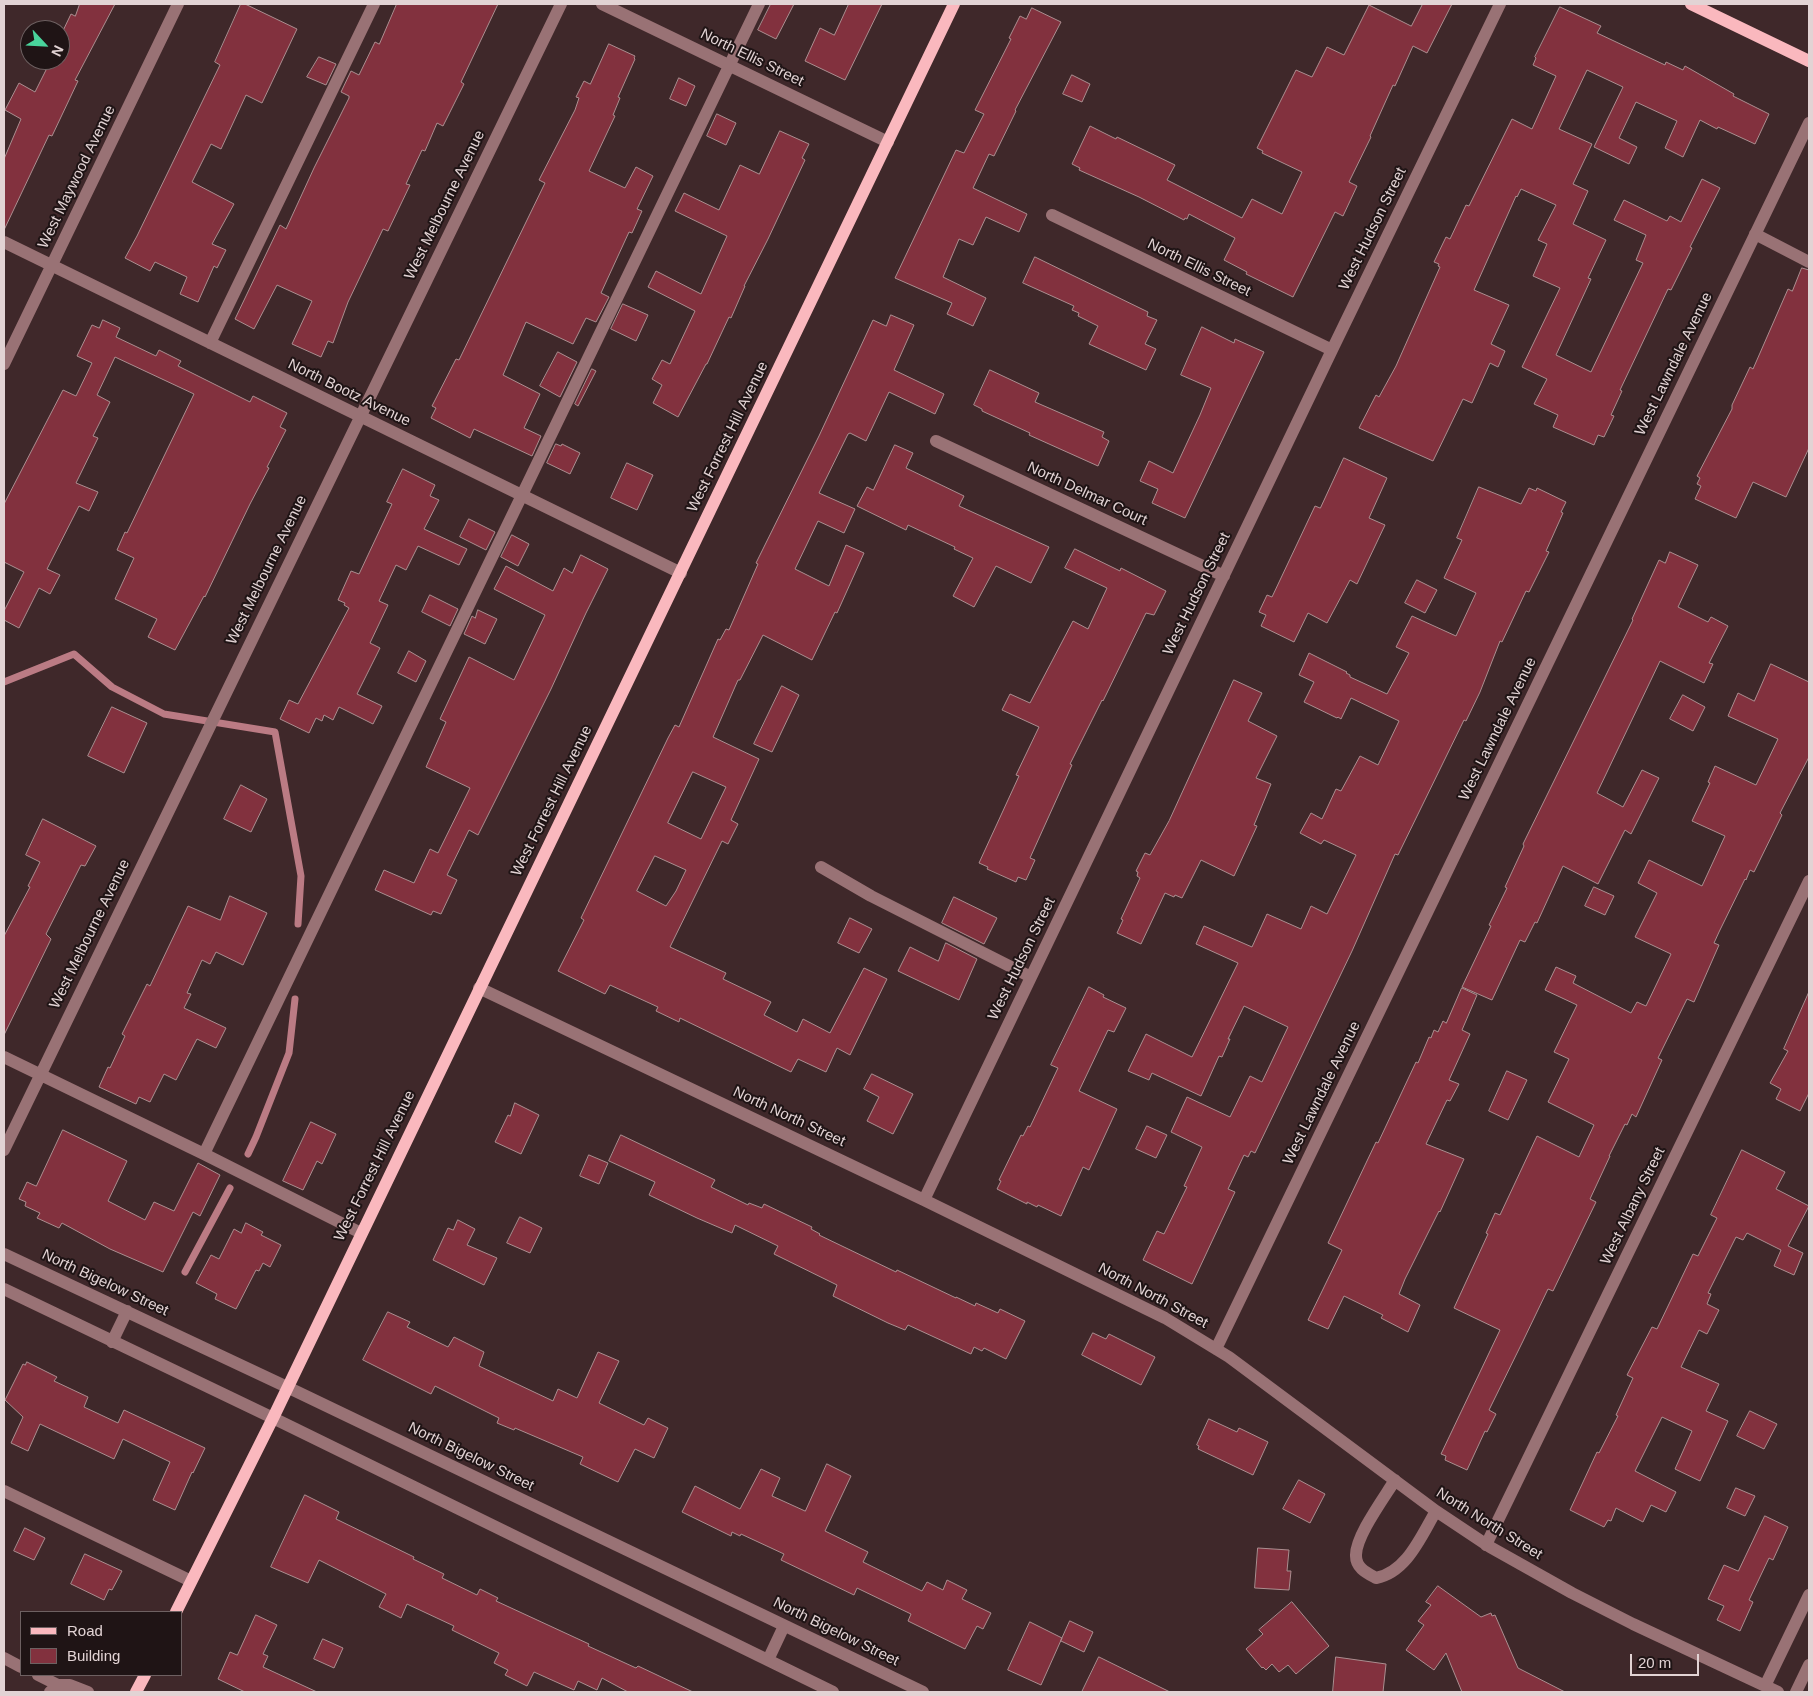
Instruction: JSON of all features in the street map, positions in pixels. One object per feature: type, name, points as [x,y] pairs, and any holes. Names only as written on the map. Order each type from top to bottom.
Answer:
[{"type":"main road","name":"West Forrest Hill Avenue","points":[[177,1611],[273,1418],[954,4]]},
{"type":"main road","points":[[1691,4],[1809,61]]},
{"type":"main road","points":[[136,1692],[144,1676]]},
{"type":"street","name":"West Maywood Avenue","points":[[4,364],[178,4]]},
{"type":"street","points":[[210,343],[374,4]]},
{"type":"street","name":"West Melbourne Avenue","points":[[4,1150],[561,4]]},
{"type":"street","name":"North Ellis Street","points":[[602,4],[888,142]]},
{"type":"street","points":[[204,1154],[758,4]]},
{"type":"street","name":"West Hudson Street","points":[[924,1200],[1500,4]]},
{"type":"street","name":"West Lawndale Avenue","points":[[1216,1349],[1809,123]]},
{"type":"street","name":"North Ellis Street","points":[[1052,215],[1332,350]]},
{"type":"street","points":[[1755,234],[1809,262]]},
{"type":"street","name":"North Bootz Avenue","points":[[4,242],[681,573]]},
{"type":"street","name":"North Delmar Court","points":[[936,441],[1224,576]]},
{"type":"street","points":[[821,867],[871,896],[1031,977]]},
{"type":"street","name":"West Albany Street","points":[[1486,1545],[1809,881]]},
{"type":"street","name":"North North Street","points":[[479,988],[1146,1308],[1216,1349],[1436,1511],[1486,1545],[1615,1615],[1778,1692]]},
{"type":"street","points":[[4,1057],[361,1233]]},
{"type":"street","name":"North Bigelow Street","points":[[4,1254],[287,1387],[923,1692]]},
{"type":"street","points":[[4,1289],[273,1418],[833,1692]]},
{"type":"street","points":[[112,1342],[127,1312]]},
{"type":"street","points":[[1395,1480],[1363,1532],[1356,1558],[1361,1568],[1376,1578],[1386,1576],[1397,1569],[1405,1562],[1436,1511]]},
{"type":"street","points":[[4,1491],[192,1581]]},
{"type":"street","points":[[1765,1686],[1809,1595]]},
{"type":"street","points":[[768,1660],[784,1626]]},
{"type":"street","points":[[4,1658],[20,1666]]},
{"type":"street","points":[[1796,1692],[1809,1665]]},
{"type":"street","points":[[39,1676],[54,1689],[70,1685],[88,1692]]},
{"type":"building","points":[[80,4],[115,4],[75,80],[78,81],[52,136],[49,135],[4,230],[4,159],[21,119],[5,110],[19,83],[35,92],[46,70],[70,70],[70,20],[68,20],[71,14],[75,16]]},
{"type":"building","points":[[241,4],[245,4],[297,29],[262,103],[246,95],[221,149],[211,144],[192,182],[234,204],[212,244],[226,250],[217,268],[214,266],[198,302],[180,294],[187,277],[155,262],[150,271],[125,258],[220,65],[215,62]]},
{"type":"building","points":[[397,4],[498,4],[461,82],[464,84],[443,126],[437,123],[425,151],[422,150],[406,184],[410,185],[388,231],[383,229],[348,302],[333,343],[328,341],[321,357],[292,344],[312,301],[277,285],[254,329],[235,319],[280,225],[286,229],[349,98],[349,96],[341,92],[351,71],[359,75],[375,42],[379,44]]},
{"type":"building","points":[[771,4],[794,4],[776,39],[758,30]]},
{"type":"building","points":[[849,4],[882,4],[845,80],[805,61],[820,28],[834,35]]},
{"type":"building","points":[[1423,4],[1452,4],[1427,53],[1413,46],[1349,182],[1357,186],[1343,216],[1335,212],[1293,297],[1246,274],[1247,272],[1224,260],[1235,238],[1189,214],[1187,219],[1185,218],[1184,220],[1079,170],[1080,168],[1072,164],[1090,126],[1175,165],[1167,180],[1242,218],[1252,199],[1282,214],[1302,172],[1262,153],[1263,151],[1257,148],[1296,70],[1312,77],[1327,47],[1344,55],[1369,5],[1411,26]]},
{"type":"building","points":[[1560,7],[1601,26],[1597,33],[1665,65],[1666,62],[1683,70],[1685,66],[1734,94],[1733,96],[1769,114],[1755,144],[1700,120],[1683,157],[1665,148],[1677,121],[1636,102],[1619,138],[1637,147],[1629,164],[1594,147],[1623,87],[1587,70],[1559,129],[1592,144],[1573,184],[1588,191],[1573,224],[1606,240],[1588,278],[1591,279],[1556,355],[1591,372],[1643,263],[1636,260],[1646,235],[1614,220],[1624,200],[1667,221],[1670,216],[1681,222],[1702,179],[1720,188],[1671,290],[1668,289],[1620,390],[1622,391],[1611,415],[1614,416],[1604,437],[1598,435],[1594,445],[1553,427],[1558,415],[1534,404],[1547,379],[1522,367],[1560,288],[1533,276],[1547,244],[1538,240],[1556,205],[1521,189],[1516,196],[1474,290],[1509,305],[1491,344],[1505,351],[1498,367],[1490,363],[1472,403],[1463,399],[1433,461],[1359,428],[1376,395],[1379,397],[1396,366],[1440,267],[1438,266],[1439,264],[1434,262],[1446,237],[1450,239],[1466,205],[1469,206],[1512,119],[1532,129],[1556,76],[1533,65],[1535,57]]},
{"type":"building","points":[[1032,8],[1061,22],[1015,110],[994,156],[989,154],[973,188],[1027,214],[1019,232],[986,217],[973,245],[959,239],[943,277],[986,298],[973,326],[947,314],[952,303],[895,278],[956,150],[964,153],[984,114],[975,110],[1011,39],[1009,38],[1020,16],[1026,19]]},
{"type":"building","points":[[609,44],[635,56],[635,59],[618,97],[620,98],[613,115],[615,116],[589,171],[625,188],[636,167],[653,176],[637,209],[642,211],[632,233],[629,232],[601,293],[609,297],[596,322],[586,318],[573,344],[526,322],[503,375],[540,394],[524,428],[541,436],[532,456],[474,429],[470,438],[431,418],[436,408],[432,406],[456,359],[459,360],[545,183],[539,180],[575,110],[579,98],[576,97],[584,81],[590,84]]},
{"type":"building","points":[[319,57],[336,64],[326,85],[307,77]]},
{"type":"building","points":[[1072,75],[1090,84],[1082,102],[1063,94]]},
{"type":"building","points":[[679,78],[695,86],[686,106],[670,99]]},
{"type":"building","points":[[717,114],[736,123],[726,145],[707,136]]},
{"type":"building","points":[[780,131],[809,144],[802,158],[805,160],[744,286],[731,318],[729,317],[707,364],[678,417],[653,403],[662,385],[652,379],[662,360],[670,364],[695,311],[648,287],[656,271],[701,294],[727,236],[675,211],[684,193],[719,210],[740,165],[759,174]]},
{"type":"building","points":[[1035,257],[1148,312],[1147,316],[1157,320],[1145,344],[1156,349],[1146,370],[1089,344],[1098,326],[1078,316],[1079,313],[1072,310],[1074,306],[1023,283]]},
{"type":"building","points":[[1802,268],[1809,270],[1809,448],[1786,497],[1753,482],[1736,518],[1695,499],[1701,486],[1697,484],[1700,478],[1697,476],[1732,409],[1732,405],[1750,367],[1753,369],[1788,289],[1792,291]]},
{"type":"building","points":[[623,304],[648,315],[636,341],[611,329]]},
{"type":"building","points":[[891,315],[914,325],[894,370],[944,394],[935,414],[889,392],[866,441],[850,433],[848,434],[819,493],[855,509],[844,533],[818,521],[795,569],[829,586],[846,545],[864,553],[837,613],[835,612],[812,660],[763,635],[740,680],[738,680],[713,737],[759,759],[731,820],[738,824],[728,844],[722,841],[670,947],[726,973],[723,979],[771,1002],[764,1015],[797,1032],[803,1019],[830,1033],[864,968],[887,979],[850,1055],[837,1048],[826,1072],[798,1059],[791,1072],[680,1018],[679,1022],[656,1011],[658,1007],[610,985],[605,994],[558,971],[584,920],[581,918],[668,738],[675,725],[679,727],[718,639],[720,640],[726,629],[729,630],[758,564],[756,563],[819,436],[873,320],[886,326]],"holes":[[[693,772],[726,787],[701,839],[668,823]],[[655,856],[686,870],[666,906],[637,891]]]},
{"type":"building","points":[[103,320],[120,328],[116,337],[156,356],[159,350],[181,361],[178,366],[250,402],[253,396],[287,413],[280,427],[286,430],[267,467],[269,468],[205,597],[175,650],[148,637],[157,619],[115,599],[134,558],[117,550],[194,394],[115,357],[97,395],[110,402],[93,436],[98,438],[76,483],[98,492],[89,511],[79,506],[47,569],[60,575],[50,594],[39,588],[19,628],[4,620],[4,611],[24,572],[4,562],[4,504],[63,390],[76,396],[92,363],[77,356],[92,325],[99,328]]},
{"type":"building","points":[[1202,327],[1234,343],[1235,339],[1264,352],[1185,518],[1152,503],[1158,489],[1140,481],[1149,461],[1173,473],[1211,388],[1181,375]]},
{"type":"building","points":[[558,352],[577,362],[560,397],[540,386]]},
{"type":"building","points":[[592,369],[596,371],[578,406],[575,404]]},
{"type":"building","points":[[990,370],[1039,393],[1035,402],[1104,432],[1102,437],[1109,441],[1098,466],[1029,435],[1030,433],[982,411],[982,409],[974,405]]},
{"type":"building","points":[[556,444],[561,446],[562,444],[580,453],[570,474],[547,463]]},
{"type":"building","points":[[895,445],[913,453],[906,468],[964,496],[959,506],[1049,547],[1031,583],[996,566],[974,607],[953,596],[973,558],[954,549],[955,547],[908,525],[906,530],[857,506],[867,487],[873,490]]},
{"type":"building","points":[[1344,458],[1387,478],[1369,518],[1385,525],[1357,584],[1350,580],[1327,623],[1308,613],[1294,642],[1261,626],[1266,615],[1259,612],[1267,595],[1272,597],[1315,506],[1320,508]]},
{"type":"building","points":[[627,463],[653,475],[637,510],[611,498]]},
{"type":"building","points":[[403,469],[435,485],[430,496],[439,500],[424,529],[467,549],[459,565],[418,546],[406,570],[396,565],[379,601],[388,605],[370,643],[380,648],[357,694],[382,706],[373,724],[339,707],[333,720],[324,715],[322,721],[316,718],[309,733],[280,719],[289,700],[298,704],[349,608],[344,605],[345,603],[338,600],[351,571],[359,574],[360,572],[392,504],[387,502]]},
{"type":"building","points":[[1479,487],[1521,504],[1529,488],[1536,491],[1537,488],[1566,502],[1546,551],[1549,552],[1529,592],[1526,591],[1502,642],[1500,641],[1480,692],[1466,721],[1464,720],[1398,855],[1395,854],[1352,951],[1255,1153],[1251,1151],[1248,1157],[1244,1155],[1228,1189],[1235,1192],[1192,1284],[1143,1260],[1157,1231],[1164,1234],[1187,1187],[1184,1186],[1202,1147],[1171,1132],[1187,1097],[1230,1117],[1250,1076],[1262,1082],[1288,1027],[1244,1006],[1228,1039],[1230,1039],[1222,1057],[1219,1056],[1201,1096],[1152,1073],[1149,1080],[1128,1071],[1146,1034],[1192,1057],[1238,963],[1196,944],[1204,926],[1252,947],[1267,914],[1301,929],[1311,906],[1327,914],[1356,855],[1324,840],[1321,844],[1300,833],[1311,813],[1322,819],[1336,789],[1341,791],[1360,756],[1378,765],[1399,721],[1351,698],[1341,719],[1337,718],[1304,702],[1314,682],[1299,675],[1309,653],[1347,672],[1350,677],[1387,694],[1409,653],[1396,647],[1412,616],[1456,636],[1476,593],[1444,578],[1462,540],[1457,538]]},
{"type":"building","points":[[469,519],[495,532],[486,550],[460,537]]},
{"type":"building","points":[[512,535],[529,544],[518,566],[501,557]]},
{"type":"building","points":[[1075,549],[1120,571],[1121,568],[1166,591],[1154,615],[1146,613],[1070,764],[1072,765],[1030,858],[1035,860],[1026,880],[1018,877],[1016,882],[987,869],[988,867],[979,863],[1019,776],[1016,775],[1039,727],[1002,710],[1010,694],[1030,703],[1073,621],[1088,629],[1107,588],[1065,568]]},
{"type":"building","points":[[1670,552],[1698,565],[1678,607],[1708,622],[1711,617],[1728,626],[1709,663],[1713,664],[1704,683],[1660,661],[1597,793],[1623,807],[1642,770],[1659,778],[1631,834],[1625,830],[1598,884],[1563,866],[1537,923],[1535,922],[1525,942],[1520,940],[1492,1000],[1462,987],[1491,926],[1489,925],[1507,888],[1505,887],[1524,846],[1523,844],[1633,620],[1659,560],[1665,563]]},
{"type":"building","points":[[581,555],[608,569],[478,835],[469,830],[447,875],[457,880],[441,914],[433,911],[431,915],[375,890],[384,870],[414,883],[430,849],[438,853],[470,788],[426,767],[446,722],[440,719],[469,657],[514,680],[545,615],[494,589],[506,566],[553,591],[564,568],[572,573]]},
{"type":"building","points":[[1417,580],[1437,590],[1425,613],[1405,603]]},
{"type":"building","points":[[430,595],[458,609],[450,626],[422,612]]},
{"type":"building","points":[[478,610],[497,619],[485,644],[464,634],[472,616],[475,618]]},
{"type":"building","points":[[409,651],[426,661],[416,682],[398,673]]},
{"type":"building","points":[[1771,664],[1809,682],[1809,757],[1780,813],[1782,815],[1754,872],[1750,870],[1719,932],[1714,943],[1719,945],[1694,1002],[1687,999],[1658,1058],[1662,1060],[1636,1117],[1632,1114],[1627,1125],[1625,1124],[1609,1156],[1590,1199],[1596,1202],[1553,1291],[1548,1289],[1489,1410],[1496,1414],[1487,1432],[1485,1431],[1467,1470],[1445,1460],[1446,1456],[1441,1454],[1500,1330],[1454,1308],[1488,1234],[1486,1233],[1495,1213],[1500,1215],[1537,1136],[1579,1157],[1594,1125],[1548,1102],[1569,1059],[1554,1052],[1577,1005],[1545,990],[1556,967],[1576,976],[1573,983],[1631,1013],[1637,1002],[1646,1006],[1671,954],[1635,937],[1657,893],[1638,883],[1649,860],[1702,886],[1725,836],[1692,821],[1710,783],[1708,782],[1715,766],[1756,785],[1778,739],[1728,716],[1738,693],[1754,701]]},
{"type":"building","points":[[1234,680],[1262,693],[1248,721],[1277,736],[1256,778],[1271,784],[1254,825],[1257,826],[1234,876],[1201,860],[1182,898],[1165,893],[1141,944],[1117,933],[1123,920],[1121,919],[1140,878],[1137,876],[1138,872],[1136,871],[1145,853],[1150,855],[1169,821]]},
{"type":"building","points":[[782,686],[799,695],[772,752],[754,744]]},
{"type":"building","points":[[1683,695],[1705,707],[1693,731],[1670,719]]},
{"type":"building","points":[[112,707],[147,723],[124,773],[88,756]]},
{"type":"building","points":[[241,785],[267,799],[251,832],[224,819]]},
{"type":"building","points":[[43,819],[96,846],[85,866],[81,865],[46,934],[51,939],[4,1035],[4,936],[30,887],[28,886],[40,862],[26,855]]},
{"type":"building","points":[[1594,887],[1614,896],[1605,915],[1585,906]]},
{"type":"building","points":[[230,896],[267,913],[243,965],[216,952],[210,964],[202,960],[187,993],[191,994],[184,1008],[226,1028],[216,1048],[197,1039],[176,1080],[164,1074],[150,1102],[139,1097],[136,1104],[99,1087],[125,1036],[122,1034],[147,984],[150,986],[188,906],[220,920]]},
{"type":"building","points":[[954,897],[997,918],[984,944],[942,923]]},
{"type":"building","points":[[850,918],[872,929],[859,953],[838,943]]},
{"type":"building","points":[[946,943],[977,959],[959,1000],[898,971],[910,947],[938,961]]},
{"type":"building","points":[[1089,987],[1104,995],[1103,997],[1126,1008],[1114,1032],[1108,1030],[1079,1091],[1117,1109],[1089,1170],[1083,1167],[1061,1216],[1038,1205],[1037,1207],[1027,1202],[1027,1204],[997,1189],[1001,1181],[999,1180],[1021,1135],[1023,1136],[1028,1126],[1030,1127],[1058,1068],[1051,1065]]},
{"type":"building","points":[[1462,988],[1477,995],[1462,1030],[1470,1034],[1449,1080],[1459,1084],[1450,1101],[1447,1100],[1426,1144],[1464,1159],[1399,1294],[1420,1305],[1408,1332],[1381,1318],[1383,1315],[1344,1296],[1328,1329],[1308,1320],[1342,1250],[1328,1243],[1416,1062],[1418,1063],[1429,1037],[1431,1038],[1434,1030],[1438,1032],[1443,1021],[1446,1023]]},
{"type":"building","points":[[1809,992],[1809,1093],[1800,1111],[1776,1099],[1781,1089],[1770,1083],[1788,1051],[1784,1049]]},
{"type":"building","points":[[1507,1071],[1527,1080],[1508,1120],[1489,1111]]},
{"type":"building","points":[[872,1074],[913,1094],[893,1134],[867,1121],[879,1097],[864,1089]]},
{"type":"building","points":[[515,1103],[539,1115],[521,1154],[495,1142]]},
{"type":"building","points":[[311,1122],[336,1134],[322,1164],[317,1161],[303,1190],[283,1181]]},
{"type":"building","points":[[1147,1126],[1167,1135],[1156,1158],[1136,1149]]},
{"type":"building","points":[[63,1130],[127,1161],[108,1201],[145,1220],[154,1202],[174,1211],[198,1163],[220,1175],[200,1216],[193,1212],[163,1272],[110,1249],[62,1223],[59,1228],[37,1218],[40,1213],[25,1206],[26,1202],[19,1199],[27,1182],[36,1186]]},
{"type":"building","points":[[621,1135],[715,1180],[711,1187],[748,1205],[749,1203],[762,1208],[764,1204],[812,1227],[811,1229],[819,1235],[896,1272],[897,1270],[975,1306],[976,1303],[998,1313],[1000,1309],[1025,1321],[1006,1359],[984,1348],[982,1351],[974,1347],[971,1354],[908,1325],[905,1330],[888,1323],[833,1296],[837,1285],[774,1254],[778,1246],[735,1225],[732,1233],[649,1195],[655,1182],[609,1161]]},
{"type":"building","points":[[1742,1150],[1785,1172],[1776,1189],[1809,1206],[1788,1246],[1803,1253],[1794,1275],[1774,1266],[1781,1250],[1747,1233],[1743,1240],[1736,1237],[1708,1293],[1711,1294],[1707,1304],[1719,1310],[1707,1334],[1699,1330],[1681,1367],[1719,1384],[1706,1411],[1728,1421],[1700,1481],[1675,1469],[1692,1431],[1662,1417],[1635,1471],[1676,1492],[1666,1512],[1651,1505],[1643,1522],[1616,1508],[1611,1521],[1608,1520],[1604,1527],[1570,1510],[1597,1452],[1599,1453],[1618,1416],[1616,1415],[1633,1378],[1627,1375],[1652,1327],[1657,1329],[1693,1254],[1698,1256],[1717,1218],[1711,1215]]},
{"type":"building","points":[[589,1155],[608,1163],[599,1184],[580,1176]]},
{"type":"building","points":[[520,1217],[542,1228],[530,1253],[507,1243]]},
{"type":"building","points":[[458,1220],[475,1229],[467,1245],[497,1258],[484,1285],[433,1260],[448,1228],[453,1230]]},
{"type":"building","points":[[246,1223],[263,1232],[261,1235],[281,1245],[270,1267],[263,1263],[259,1271],[256,1270],[236,1309],[215,1299],[217,1294],[196,1283],[211,1255],[219,1259],[234,1229],[241,1233]]},
{"type":"building","points":[[388,1312],[410,1322],[407,1327],[448,1347],[454,1337],[484,1352],[479,1366],[553,1401],[558,1389],[577,1398],[598,1352],[619,1361],[599,1403],[644,1425],[648,1418],[668,1428],[654,1458],[635,1449],[618,1482],[580,1464],[583,1457],[515,1428],[514,1430],[497,1423],[499,1418],[435,1386],[431,1394],[363,1360]]},
{"type":"building","points":[[1093,1333],[1106,1339],[1109,1334],[1155,1357],[1141,1385],[1082,1355]]},
{"type":"building","points":[[27,1362],[57,1377],[54,1381],[88,1397],[84,1407],[118,1423],[124,1410],[205,1448],[175,1510],[153,1500],[170,1462],[123,1439],[114,1459],[40,1424],[28,1451],[11,1443],[23,1417],[5,1400],[23,1364],[25,1365]]},
{"type":"building","points":[[1750,1411],[1777,1424],[1764,1449],[1737,1436]]},
{"type":"building","points":[[1209,1419],[1237,1432],[1239,1428],[1268,1442],[1253,1475],[1198,1449],[1199,1446],[1197,1445]]},
{"type":"building","points":[[827,1464],[851,1476],[825,1531],[868,1552],[863,1562],[922,1591],[927,1582],[943,1590],[947,1580],[967,1590],[962,1599],[991,1613],[983,1629],[977,1626],[965,1649],[908,1621],[911,1614],[857,1588],[854,1595],[781,1560],[784,1554],[741,1534],[740,1536],[732,1532],[731,1536],[682,1512],[695,1486],[740,1509],[761,1469],[780,1478],[772,1496],[805,1511]]},
{"type":"building","points":[[1299,1480],[1325,1494],[1310,1523],[1283,1509]]},
{"type":"building","points":[[1736,1488],[1755,1496],[1745,1516],[1727,1508]]},
{"type":"building","points":[[305,1495],[339,1512],[336,1519],[414,1557],[413,1559],[444,1574],[442,1578],[477,1595],[480,1589],[498,1598],[496,1601],[589,1644],[588,1646],[636,1668],[638,1666],[693,1692],[628,1692],[602,1678],[597,1690],[578,1681],[574,1690],[534,1672],[527,1686],[505,1675],[508,1670],[494,1663],[499,1653],[452,1630],[454,1626],[407,1604],[401,1618],[379,1607],[386,1594],[319,1560],[308,1583],[271,1567]]},
{"type":"building","points":[[1765,1516],[1788,1527],[1773,1560],[1769,1558],[1749,1600],[1753,1602],[1740,1631],[1717,1620],[1724,1606],[1708,1599],[1724,1565],[1738,1571]]},
{"type":"building","points":[[25,1528],[45,1538],[34,1560],[14,1551]]},
{"type":"building","points":[[1258,1548],[1289,1550],[1287,1571],[1291,1571],[1289,1590],[1255,1588]]},
{"type":"building","points":[[85,1554],[122,1571],[112,1590],[109,1589],[104,1600],[71,1584]]},
{"type":"building","points":[[1438,1586],[1481,1617],[1491,1613],[1492,1616],[1495,1615],[1518,1668],[1565,1692],[1462,1692],[1446,1653],[1434,1670],[1406,1650],[1424,1625],[1418,1621],[1431,1605],[1426,1602]]},
{"type":"building","points":[[1292,1602],[1329,1646],[1296,1674],[1288,1665],[1279,1672],[1272,1664],[1266,1670],[1262,1668],[1246,1649],[1263,1634],[1259,1630]]},
{"type":"building","points":[[256,1615],[277,1625],[263,1654],[268,1656],[263,1667],[317,1692],[245,1692],[218,1679],[230,1652],[237,1655]]},
{"type":"building","points":[[1070,1621],[1093,1632],[1084,1652],[1061,1641]]},
{"type":"building","points":[[1030,1622],[1062,1638],[1041,1685],[1008,1670]]},
{"type":"building","points":[[323,1639],[343,1648],[334,1668],[314,1659]]},
{"type":"building","points":[[1099,1657],[1170,1692],[1082,1692]]},
{"type":"building","points":[[1336,1657],[1386,1664],[1383,1692],[1333,1692]]},
{"type":"waterway","points":[[4,682],[74,654],[112,687],[164,714],[275,732],[301,876],[298,924]]},
{"type":"waterway","points":[[248,1154],[289,1053],[295,999]]},
{"type":"waterway","points":[[185,1272],[230,1188]]}]
